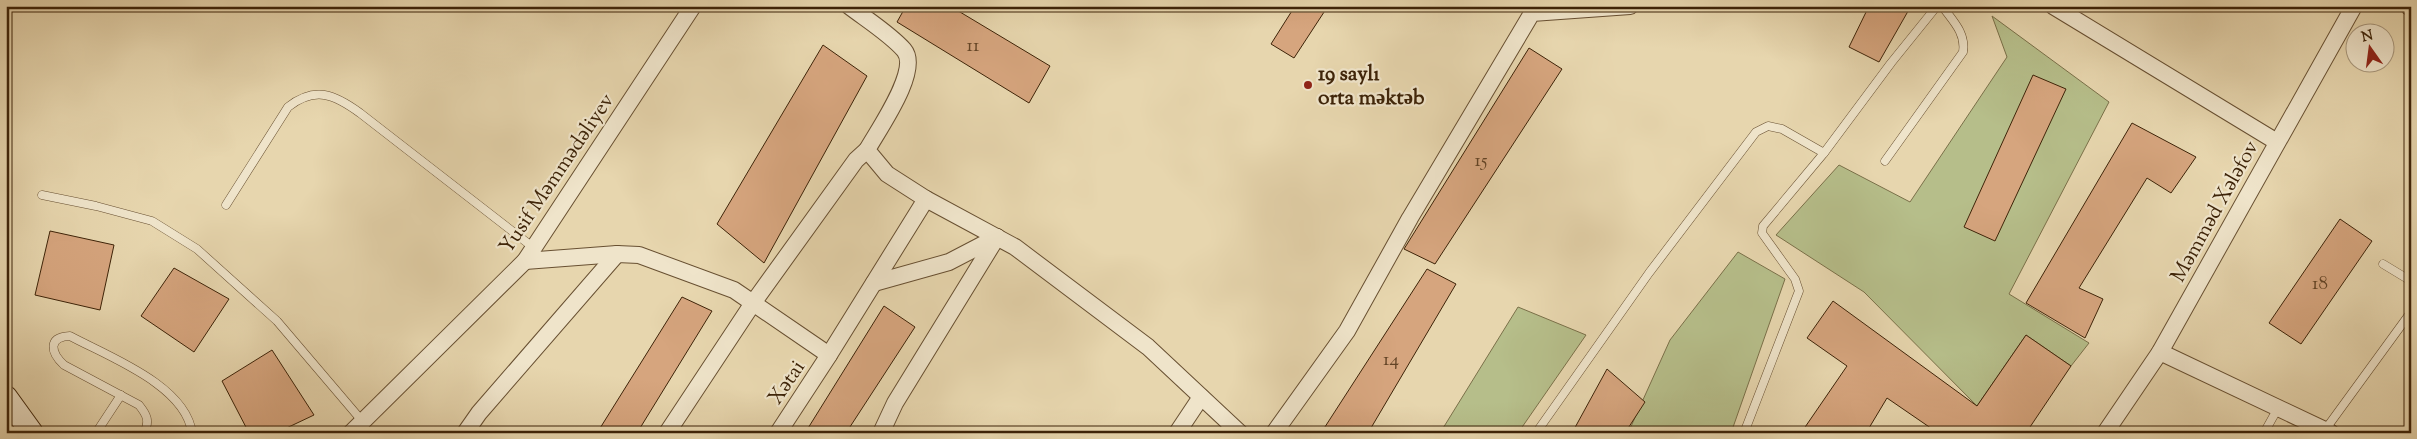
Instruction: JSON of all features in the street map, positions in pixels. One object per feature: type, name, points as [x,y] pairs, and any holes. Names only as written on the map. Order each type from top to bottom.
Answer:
[{"type":"main road","points":[[6,397],[32,433]]},
{"type":"street","name":"Yusif Məmmədəliyev","points":[[357,427],[529,255],[693,6]]},
{"type":"street","points":[[667,433],[754,303],[856,160],[867,150],[906,79],[909,63],[905,50],[849,6]]},
{"type":"street","points":[[1274,433],[1347,331],[1410,218],[1532,13],[1630,6]]},
{"type":"street","points":[[2053,6],[2277,142]]},
{"type":"street","name":"Məmməd Xələfov","points":[[2105,433],[2160,352],[2354,6]]},
{"type":"street","points":[[867,150],[887,174],[926,199],[1016,247],[1148,347],[1240,433]]},
{"type":"street","name":"Xətai","points":[[778,433],[926,199]]},
{"type":"street","points":[[874,283],[949,262],[997,238]]},
{"type":"street","points":[[881,433],[895,403],[997,238]]},
{"type":"street","points":[[465,433],[479,413],[616,254]]},
{"type":"street","points":[[529,255],[639,255],[679,268],[734,290],[829,355]]},
{"type":"street","points":[[2160,352],[2328,431]]},
{"type":"street","points":[[1178,433],[1202,397]]},
{"type":"lane","points":[[1744,433],[1799,292],[1795,279],[1762,233],[1763,226],[1824,153],[1891,63],[1937,6]]},
{"type":"lane","points":[[1885,161],[1963,52],[1965,42],[1962,34],[1942,6]]},
{"type":"lane","points":[[226,204],[288,107],[300,98],[321,94],[342,100],[360,113],[529,255]]},
{"type":"lane","points":[[1536,433],[1649,273],[1756,132],[1768,126],[1782,130],[1824,153]]},
{"type":"lane","points":[[42,195],[96,206],[152,221],[197,249],[277,321],[357,427]]},
{"type":"lane","points":[[2382,264],[2411,281]]},
{"type":"lane","points":[[2328,431],[2411,312]]},
{"type":"lane","points":[[144,433],[148,426],[147,415],[139,405],[64,365],[56,358],[53,349],[55,341],[61,337],[70,336],[155,381],[178,405],[191,424],[192,433]]},
{"type":"lane","points":[[96,433],[121,395]]},
{"type":"lane","points":[[2264,433],[2278,408]]},
{"type":"green space","points":[[1992,16],[2109,102],[2009,294],[2089,343],[2071,366],[2026,335],[1977,406],[1864,292],[1776,235],[1839,165],[1910,202],[2007,57]]},
{"type":"green space","points":[[1738,252],[1785,279],[1731,433],[1628,433],[1670,340]]},
{"type":"green space","points":[[1518,307],[1586,335],[1518,433],[1440,433]]},
{"type":"building","points":[[906,6],[950,6],[1050,66],[1029,103],[897,22]]},
{"type":"building","points":[[1295,6],[1328,6],[1294,58],[1271,44]]},
{"type":"building","points":[[1869,6],[1911,6],[1879,62],[1849,47]]},
{"type":"building","points":[[823,45],[867,76],[764,263],[717,224]]},
{"type":"building","points":[[1529,48],[1562,69],[1435,264],[1404,249]]},
{"type":"building","points":[[2033,75],[2066,89],[1995,241],[1964,227]]},
{"type":"building","points":[[2132,123],[2196,157],[2171,193],[2147,178],[2079,288],[2103,299],[2085,338],[2026,303]]},
{"type":"building","points":[[2340,219],[2372,241],[2301,344],[2269,323]]},
{"type":"building","points":[[50,231],[114,245],[100,310],[35,295]]},
{"type":"building","points":[[174,268],[229,299],[194,352],[141,316]]},
{"type":"building","points":[[1427,269],[1456,284],[1368,433],[1321,433]]},
{"type":"building","points":[[682,297],[712,311],[637,433],[597,433]]},
{"type":"building","points":[[1833,301],[1977,406],[2026,335],[2071,366],[2026,433],[1938,433],[1887,398],[1866,433],[1801,433],[1847,366],[1807,338]]},
{"type":"building","points":[[884,306],[915,327],[846,433],[805,433]]},
{"type":"building","points":[[272,350],[314,415],[276,433],[249,433],[222,381]]},
{"type":"building","points":[[1607,369],[1645,402],[1625,433],[1572,433]]},
{"type":"place","name":"19 saylı orta məktəb","points":[[1308,85]]}]
